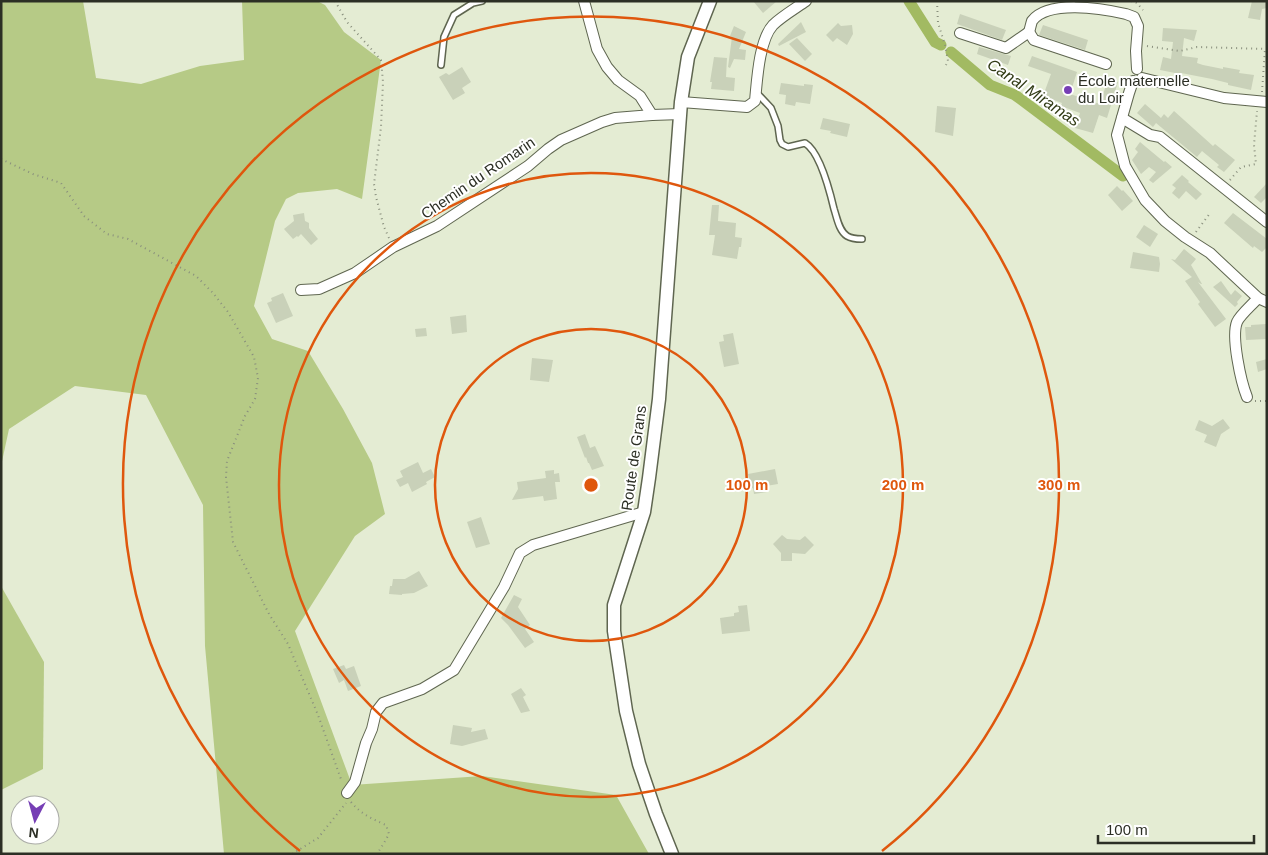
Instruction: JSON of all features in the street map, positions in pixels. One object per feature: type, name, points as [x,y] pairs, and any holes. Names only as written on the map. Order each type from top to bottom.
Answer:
[{"type":"street","points":[[584,1],[597,49],[607,67],[618,80],[640,96],[652,115]]},
{"type":"street","name":"Route de Grans","points":[[672,854],[656,814],[637,755],[626,711],[614,630],[614,605],[644,512],[659,399],[681,108],[688,58],[710,1]]},
{"type":"street","points":[[756,92],[761,52],[767,35],[773,25],[806,1]]},
{"type":"street","points":[[960,33],[1006,48],[1029,32],[1032,21],[1040,11],[1051,4],[1073,3],[1134,17],[1138,26],[1137,76],[1118,135],[1125,166],[1145,200],[1165,221],[1210,253],[1262,300],[1238,320],[1234,333],[1241,384],[1247,397]]},
{"type":"street","points":[[1029,32],[1034,40],[1106,64]]},
{"type":"street","points":[[1137,76],[1224,98],[1262,102]]},
{"type":"street","name":"Chemin du Romarin","points":[[301,290],[319,289],[354,273],[393,247],[438,226],[528,166],[561,140],[602,122],[614,118],[652,115],[681,108],[747,107],[755,101],[756,92]]},
{"type":"street","points":[[1122,118],[1150,134],[1160,137],[1267,222]]},
{"type":"street","points":[[346,793],[355,782],[376,712],[383,703],[422,689],[454,670],[504,587],[520,553],[533,545],[644,512]]},
{"type":"lane","points":[[441,65],[444,37],[454,15],[473,3],[482,1]]},
{"type":"lane","points":[[756,92],[773,112],[782,144],[788,148],[805,143],[812,149],[827,184],[842,230],[849,237],[862,239]]},
{"type":"path","points":[[335,1],[347,22],[381,60],[383,82],[382,109],[374,184],[384,227],[393,247]]},
{"type":"path","points":[[937,1],[938,23],[948,61],[946,65]]},
{"type":"path","points":[[1131,1],[1143,10]]},
{"type":"path","points":[[1137,44],[1180,51],[1196,47],[1266,49],[1262,102],[1254,145],[1256,164],[1241,167],[1229,180],[1228,192]]},
{"type":"path","points":[[1,159],[33,174],[61,183],[84,216],[107,234],[128,239],[196,276],[228,312],[254,357],[258,378],[255,399],[245,416],[227,461],[226,477],[233,542],[269,614],[288,644],[318,715],[346,793]]},
{"type":"path","points":[[1190,240],[1211,212]]},
{"type":"path","points":[[292,854],[318,838],[349,800],[369,818],[386,825],[389,834],[377,854]]},
{"type":"green space","points":[[1,1],[83,1],[96,78],[141,84],[200,66],[244,60],[242,1],[317,1],[325,5],[344,32],[381,60],[362,199],[337,189],[298,193],[286,199],[275,221],[254,306],[272,339],[308,351],[343,409],[372,463],[385,514],[355,536],[295,631],[352,785],[482,776],[616,795],[649,854],[224,854],[205,646],[203,505],[146,395],[75,386],[9,429],[1,466]]},
{"type":"green space","points":[[1,586],[44,662],[43,769],[1,790]]},
{"type":"building","points":[[753,1],[777,1],[763,13]]},
{"type":"building","points":[[1252,1],[1267,1],[1267,8],[1262,9],[1260,20],[1248,18]]},
{"type":"building","points":[[960,14],[1006,30],[1002,40],[957,24]]},
{"type":"building","points":[[801,22],[806,32],[779,46],[778,44]]},
{"type":"building","points":[[838,23],[841,26],[852,25],[853,34],[847,45],[837,38],[833,42],[826,35]]},
{"type":"building","points":[[1043,25],[1088,40],[1085,50],[1039,35]]},
{"type":"building","points":[[734,26],[746,32],[739,49],[746,50],[745,60],[734,59],[730,68],[728,67],[732,37],[730,36]]},
{"type":"building","points":[[1163,28],[1197,30],[1194,41],[1184,38],[1182,56],[1198,58],[1197,63],[1203,65],[1240,70],[1239,73],[1254,75],[1251,90],[1212,79],[1160,70],[1163,57],[1171,59],[1173,42],[1162,41]]},
{"type":"building","points":[[797,38],[812,54],[805,61],[789,44]]},
{"type":"building","points":[[979,47],[1011,56],[1008,65],[977,54]]},
{"type":"building","points":[[1032,56],[1077,72],[1070,94],[1100,104],[1108,79],[1118,82],[1107,118],[1099,115],[1093,133],[1075,128],[1080,113],[1061,106],[1062,103],[1043,96],[1051,74],[1028,66]]},
{"type":"building","points":[[714,57],[727,58],[726,77],[735,78],[734,91],[711,89],[712,82],[710,82]]},
{"type":"building","points":[[462,67],[471,82],[462,88],[465,93],[453,100],[439,77],[446,73],[449,75]]},
{"type":"building","points":[[781,83],[804,86],[804,84],[813,85],[810,104],[796,102],[795,106],[785,104],[786,95],[779,94]]},
{"type":"building","points":[[1145,104],[1161,118],[1164,114],[1168,118],[1174,111],[1213,146],[1215,144],[1235,160],[1224,172],[1217,167],[1219,165],[1202,151],[1197,157],[1156,123],[1153,127],[1137,113]]},
{"type":"building","points":[[937,106],[956,108],[953,136],[935,132]]},
{"type":"building","points":[[823,118],[850,124],[847,137],[820,129]]},
{"type":"building","points":[[1140,142],[1172,167],[1153,183],[1149,180],[1156,172],[1149,167],[1141,174],[1132,160],[1138,152],[1135,149]]},
{"type":"building","points":[[1182,175],[1202,194],[1196,200],[1186,191],[1179,199],[1172,193],[1176,188],[1172,185]]},
{"type":"building","points":[[1267,183],[1267,197],[1261,203],[1254,197]]},
{"type":"building","points":[[1117,186],[1133,201],[1122,211],[1108,195]]},
{"type":"building","points":[[712,205],[719,205],[718,221],[736,223],[735,237],[742,238],[737,259],[712,255],[715,235],[709,235]]},
{"type":"building","points":[[304,213],[305,221],[309,223],[309,228],[318,239],[311,245],[301,234],[293,239],[284,229],[294,221],[293,215]]},
{"type":"building","points":[[1233,213],[1267,239],[1267,247],[1262,252],[1254,246],[1253,248],[1224,223]]},
{"type":"building","points":[[1144,225],[1158,234],[1150,247],[1136,237]]},
{"type":"building","points":[[1184,249],[1196,259],[1191,265],[1202,284],[1198,282],[1226,319],[1215,327],[1198,304],[1200,302],[1185,281],[1192,277],[1171,259],[1175,260]]},
{"type":"building","points":[[1133,252],[1159,257],[1159,272],[1130,268]]},
{"type":"building","points":[[1221,281],[1231,295],[1235,290],[1242,296],[1235,307],[1213,287]]},
{"type":"building","points":[[283,293],[293,316],[276,323],[267,303],[272,301],[271,298]]},
{"type":"building","points":[[466,315],[467,332],[452,334],[450,317]]},
{"type":"building","points":[[1266,324],[1267,339],[1246,340],[1245,327]]},
{"type":"building","points":[[426,328],[427,336],[416,337],[415,329]]},
{"type":"building","points":[[733,333],[739,364],[724,367],[719,342],[724,341],[723,335]]},
{"type":"building","points":[[532,358],[553,360],[549,382],[530,380]]},
{"type":"building","points":[[1267,359],[1267,369],[1258,372],[1256,362]]},
{"type":"building","points":[[1223,419],[1230,428],[1221,434],[1216,447],[1204,442],[1207,435],[1195,430],[1199,420],[1212,426]]},
{"type":"building","points":[[585,434],[590,448],[595,446],[604,466],[592,470],[577,437]]},
{"type":"building","points":[[418,462],[423,473],[431,469],[435,477],[412,492],[408,483],[400,487],[396,480],[403,477],[400,471]]},
{"type":"building","points":[[775,469],[778,484],[766,486],[767,492],[754,494],[748,474]]},
{"type":"building","points":[[554,470],[554,474],[559,473],[560,482],[555,482],[557,499],[544,501],[543,496],[512,500],[518,489],[517,482],[546,478],[545,471]]},
{"type":"building","points":[[481,517],[490,544],[476,548],[467,522]]},
{"type":"building","points":[[782,535],[787,539],[800,540],[805,536],[814,545],[805,554],[792,553],[792,561],[781,561],[781,553],[773,544]]},
{"type":"building","points":[[419,571],[428,586],[414,593],[402,595],[389,594],[393,579],[405,579]]},
{"type":"building","points":[[514,595],[522,599],[518,607],[530,625],[525,629],[534,642],[525,648],[501,618]]},
{"type":"building","points":[[747,605],[750,631],[722,634],[720,618],[734,616],[734,613],[739,612],[738,606]]},
{"type":"building","points":[[344,665],[346,669],[354,666],[361,686],[348,691],[344,680],[339,683],[333,669]]},
{"type":"building","points":[[521,688],[526,695],[523,697],[530,711],[521,713],[511,694]]},
{"type":"building","points":[[453,725],[472,728],[471,732],[485,729],[488,739],[462,746],[450,744]]},
{"type":"waterway","name":"Canal Miramas","points":[[909,1],[935,42],[941,45]]},
{"type":"waterway","name":"Canal Miramas","points":[[951,52],[990,85],[1015,95],[1123,176]]},
{"type":"place","name":"École maternelle du Loir","points":[[1068,90]]}]
